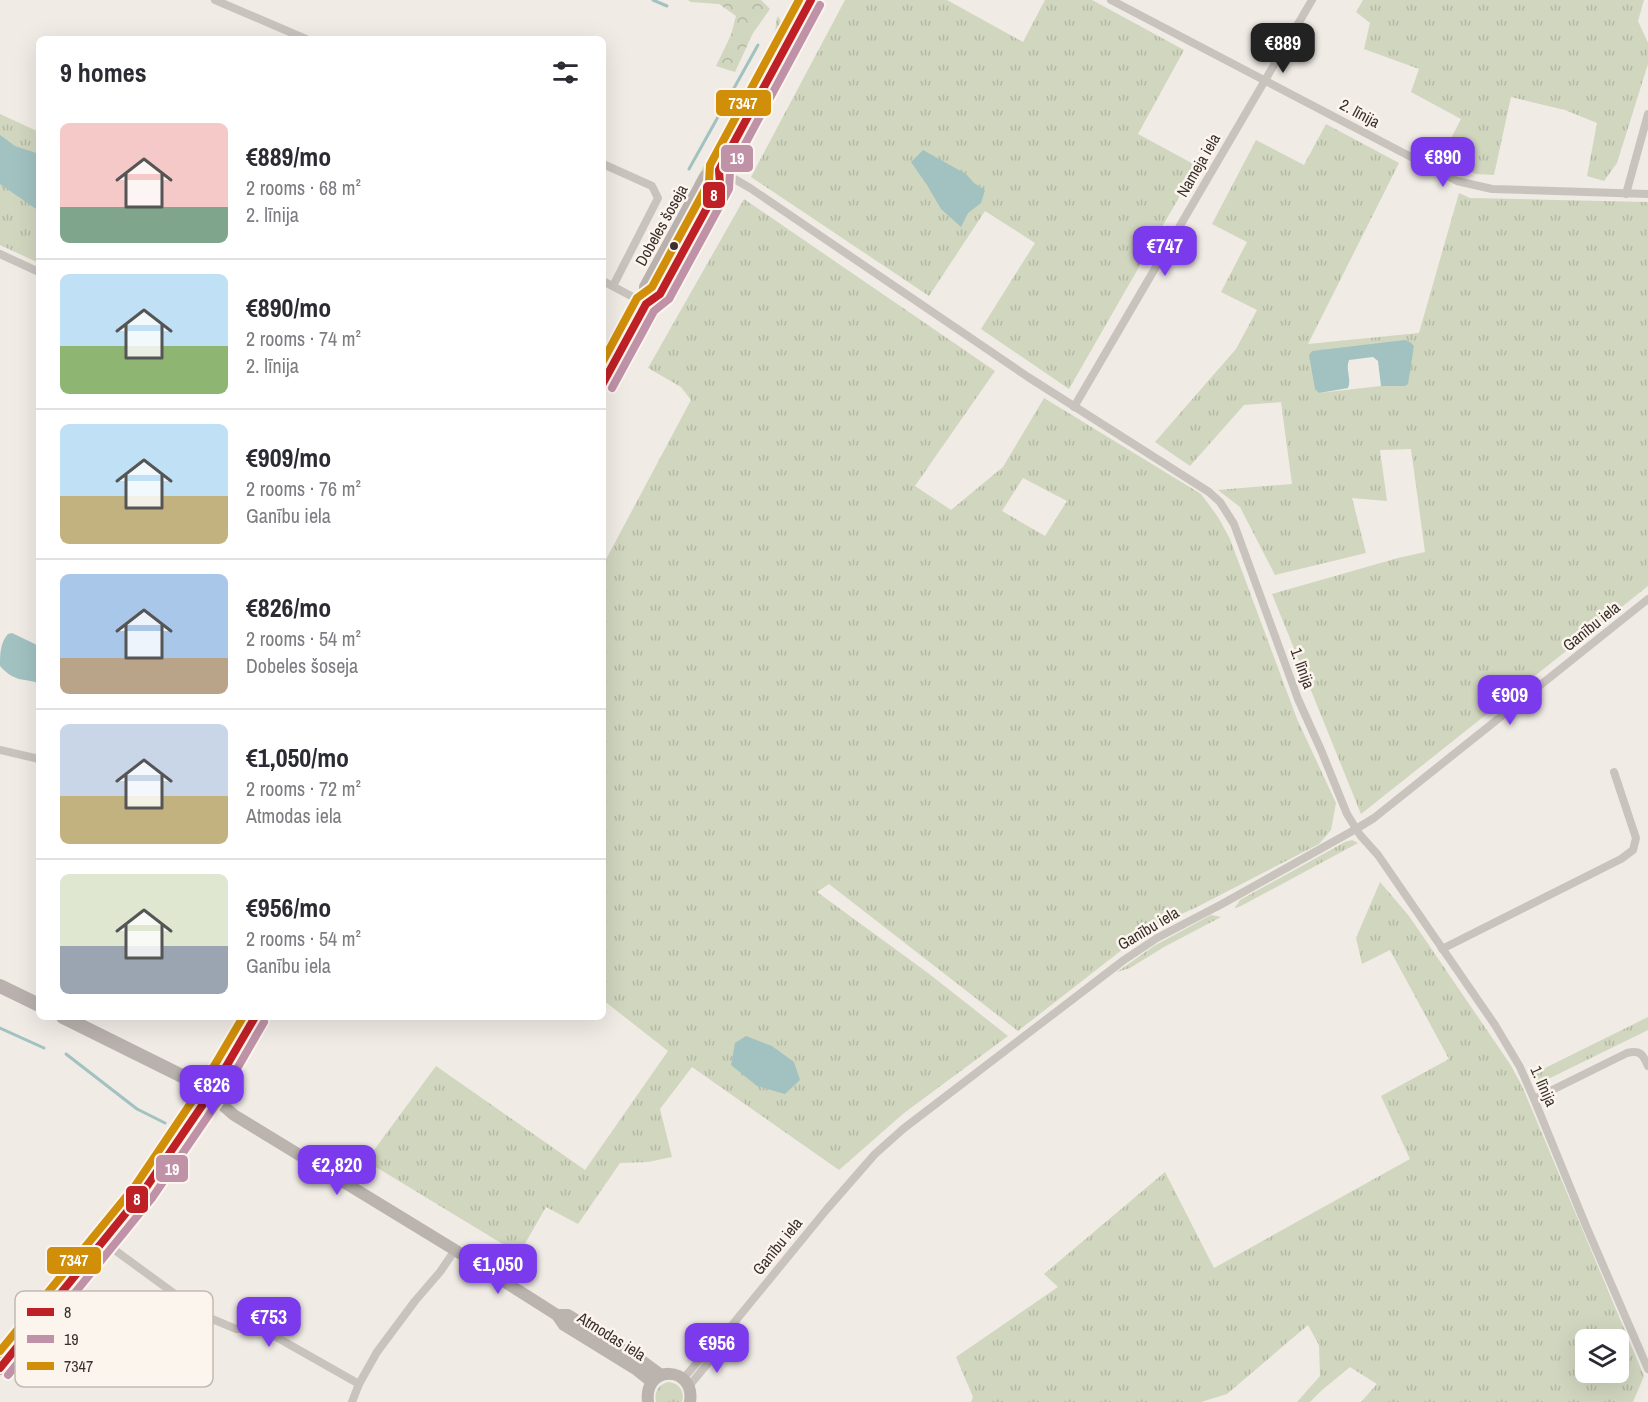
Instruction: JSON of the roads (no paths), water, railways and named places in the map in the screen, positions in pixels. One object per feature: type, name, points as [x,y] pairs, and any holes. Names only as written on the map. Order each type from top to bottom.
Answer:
[{"type":"main road","name":"Dobeles šoseja","points":[[606,377],[646,304],[660,294],[666,285],[720,184],[719,170],[811,0]]},
{"type":"main road","points":[[0,986],[36,1004]]},
{"type":"main road","name":"Atmodas iela","points":[[69,1020],[184,1077],[210,1094],[234,1115],[557,1315],[568,1315],[642,1361],[657,1379]]},
{"type":"main road","points":[[63,1291],[143,1192],[210,1094],[253,1020]]},
{"type":"main road","points":[[0,1368],[15,1350]]},
{"type":"main road","points":[[648,1402],[647,1395],[657,1379],[672,1374],[686,1382],[691,1396],[690,1402]]},
{"type":"street","points":[[215,0],[299,36]]},
{"type":"street","name":"2. līnija","points":[[1111,0],[1457,181],[1492,189],[1648,194]]},
{"type":"street","name":"Nameja iela","points":[[1074,407],[1312,0]]},
{"type":"street","points":[[1626,194],[1648,114]]},
{"type":"street","points":[[606,165],[652,186],[657,198],[613,286]]},
{"type":"street","name":"1. līnija","points":[[719,170],[745,185],[1074,407],[1200,486],[1221,502],[1246,552],[1298,699],[1347,814],[1360,836],[1378,855],[1495,1025],[1520,1066],[1648,1369]]},
{"type":"street","points":[[0,254],[36,271]]},
{"type":"street","points":[[606,283],[646,304]]},
{"type":"street","name":"Ganību iela","points":[[686,1382],[713,1357],[717,1345],[827,1209],[875,1154],[903,1129],[1124,960],[1157,938],[1356,829],[1392,803],[1648,599]]},
{"type":"street","points":[[0,750],[36,758]]},
{"type":"street","points":[[1442,949],[1621,859],[1633,850],[1636,838],[1614,772]]},
{"type":"street","points":[[1534,1099],[1627,1053],[1635,1051],[1642,1054],[1648,1066]]},
{"type":"street","points":[[104,1240],[171,1291]]},
{"type":"street","points":[[354,1401],[359,1384],[376,1352],[455,1250]]},
{"type":"street","points":[[213,1319],[236,1329],[262,1329],[359,1384]]},
{"type":"water","points":[[0,135],[15,146],[36,153],[36,209],[0,184]]},
{"type":"water","points":[[923,150],[966,174],[985,190],[981,203],[968,213],[961,227],[941,209],[911,162]]},
{"type":"water","points":[[1405,340],[1414,346],[1408,384],[1405,386],[1381,386],[1378,361],[1373,357],[1349,360],[1348,388],[1319,393],[1315,389],[1309,355],[1312,351]]},
{"type":"water","points":[[12,633],[36,645],[36,682],[18,679],[0,666],[2,645],[8,634]]},
{"type":"water","points":[[746,1036],[772,1046],[794,1062],[800,1080],[785,1094],[757,1086],[731,1065],[735,1043]]},
{"type":"waterway","points":[[653,0],[667,6]]},
{"type":"waterway","points":[[689,169],[758,45]]},
{"type":"waterway","points":[[0,1028],[44,1048]]},
{"type":"waterway","points":[[66,1054],[137,1109],[165,1123]]}]
